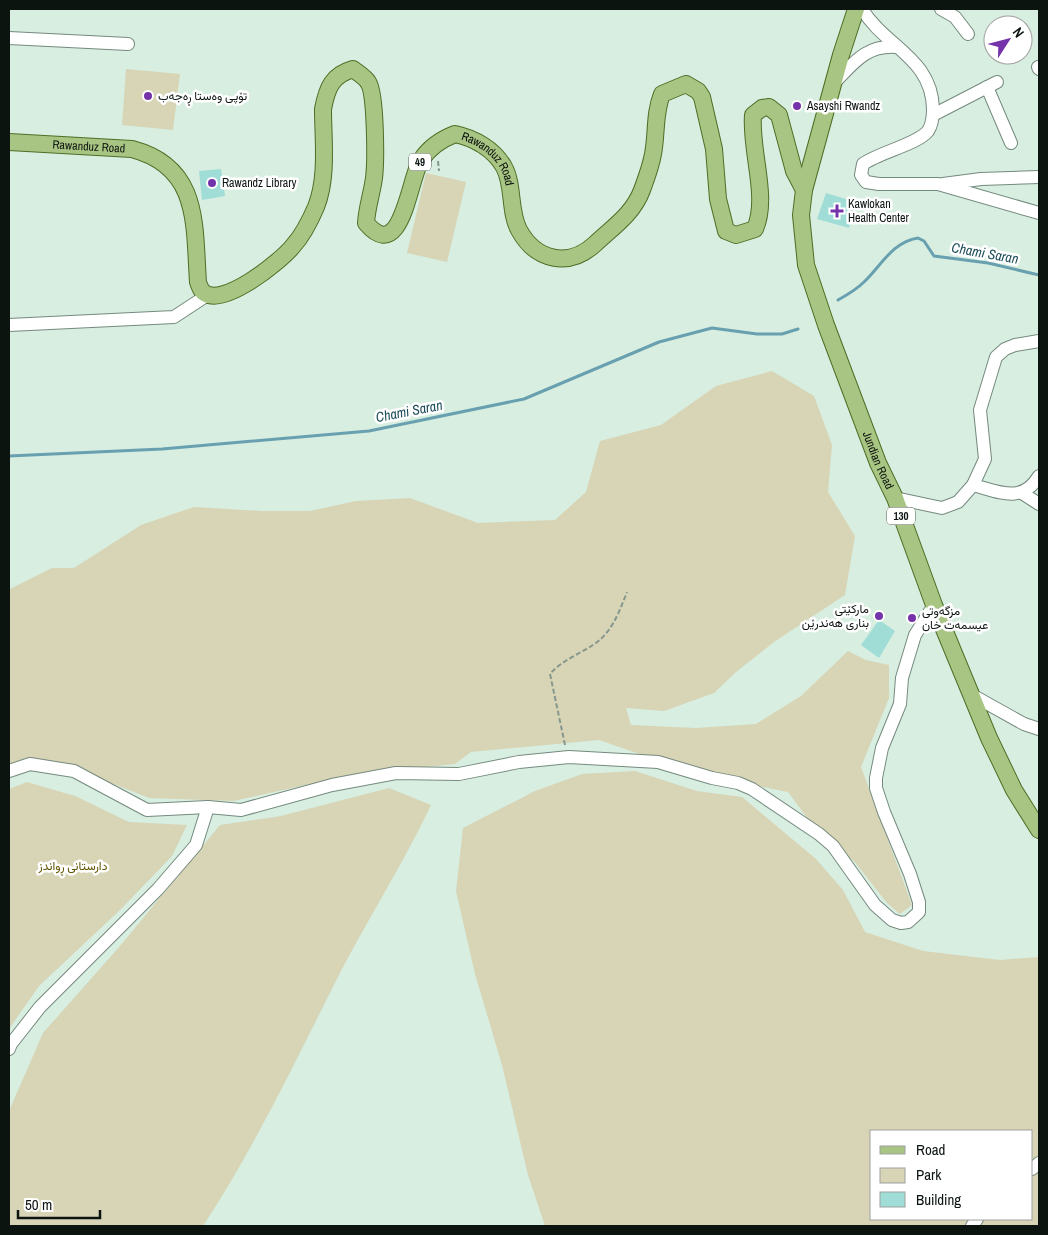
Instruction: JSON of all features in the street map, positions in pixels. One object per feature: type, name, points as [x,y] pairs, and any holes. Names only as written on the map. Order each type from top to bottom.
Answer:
[{"type":"main road","name":"Jundian Road","points":[[856,9],[804,190],[801,233],[806,265],[810,282],[878,463],[894,498],[934,605],[1014,790],[1039,830]]},
{"type":"main road","name":"Rawanduz Road","points":[[9,142],[132,149],[152,154],[167,165],[182,181],[191,206],[198,282],[203,292],[208,294],[225,294],[239,289],[265,271],[292,248],[304,232],[317,206],[321,187],[323,109],[325,98],[331,83],[342,72],[353,69],[369,82],[372,100],[375,140],[374,179],[367,205],[366,223],[374,232],[382,235],[390,234],[398,224],[420,160],[436,144],[455,134],[470,138],[488,149],[504,168],[519,230],[533,246],[548,258],[564,259],[578,254],[591,247],[630,213],[642,191],[654,153],[657,106],[662,94],[686,84],[698,91],[702,97],[714,149],[718,199],[726,231],[736,235],[754,229],[760,217],[760,193],[751,131],[753,115],[762,108],[769,107],[779,115],[794,171],[804,190]]},
{"type":"street","points":[[862,9],[869,21],[896,47],[912,59],[924,74],[933,92],[934,116],[928,131],[914,141],[873,157],[863,164],[861,175],[866,182],[879,184],[938,184],[981,179],[1039,177]]},
{"type":"street","points":[[941,9],[955,17],[968,34]]},
{"type":"street","points":[[9,38],[128,44]]},
{"type":"street","points":[[833,84],[864,53],[878,47],[896,47]]},
{"type":"street","points":[[934,116],[992,84],[1011,143]]},
{"type":"street","points":[[938,184],[1039,213]]},
{"type":"street","points":[[9,325],[174,317],[208,294]]},
{"type":"street","points":[[894,498],[942,508],[958,502],[973,486],[985,459],[980,410],[996,357],[1005,349],[1015,345],[1039,341]]},
{"type":"street","points":[[973,486],[1013,495],[1022,493],[1030,488],[1039,476]]},
{"type":"street","points":[[1022,493],[1039,504]]},
{"type":"street","points":[[9,771],[30,764],[74,771],[147,810],[208,807],[241,810],[332,785],[396,772],[459,774],[529,761],[568,757],[658,762],[712,778],[738,783],[752,789],[819,834],[839,853],[884,914],[901,923],[908,922],[919,912],[919,902],[876,788],[877,766],[900,704],[902,678],[915,635],[934,605]]},
{"type":"street","points":[[972,696],[1024,724],[1039,728]]},
{"type":"street","points":[[9,1049],[10,1044],[40,1007],[158,889],[196,845],[208,807]]},
{"type":"path","points":[[568,757],[561,734],[550,674],[562,663],[595,644],[606,633],[616,619],[627,592]]},
{"type":"green space","points":[[126,69],[180,74],[173,130],[122,125]]},
{"type":"green space","points":[[426,173],[466,182],[447,262],[407,253]]},
{"type":"green space","points":[[772,371],[814,396],[832,445],[828,492],[855,536],[845,595],[774,642],[736,672],[714,693],[664,711],[626,708],[631,725],[696,728],[756,724],[801,696],[848,651],[866,660],[889,665],[889,698],[861,767],[912,905],[900,914],[887,903],[854,861],[819,834],[788,792],[697,774],[599,740],[471,752],[455,764],[356,774],[233,801],[149,798],[101,779],[9,766],[10,589],[52,568],[74,568],[141,525],[194,507],[262,511],[310,511],[356,501],[410,498],[478,523],[555,520],[586,492],[600,441],[661,425],[716,386]]},
{"type":"green space","points":[[635,771],[697,791],[742,797],[816,859],[843,890],[865,932],[923,951],[1000,960],[1039,957],[1039,1226],[545,1226],[528,1175],[502,1065],[475,974],[456,891],[463,828],[535,791],[582,774]]},
{"type":"green space","name":"دارستانی ڕواندز","points":[[27,782],[75,796],[129,822],[187,825],[172,856],[120,910],[39,986],[9,1029],[9,789]]},
{"type":"green space","points":[[389,788],[431,805],[410,847],[342,969],[259,1132],[203,1226],[9,1226],[9,1111],[43,1033],[120,946],[220,825],[281,816]]},
{"type":"building","name":"Rawandz Library","points":[[221,169],[225,196],[202,200],[199,171]]},
{"type":"building","name":"Kawlokan Health Center","points":[[826,193],[856,202],[849,228],[817,219]]},
{"type":"building","points":[[879,620],[895,631],[879,658],[861,645]]},
{"type":"waterway","name":"Chami Saran","points":[[838,300],[861,285],[894,249],[909,240],[918,238],[924,241],[934,256],[988,263],[1039,275]]},
{"type":"waterway","name":"Chami Saran","points":[[9,456],[162,449],[369,431],[524,399],[659,342],[712,328],[757,334],[782,334],[798,329]]},
{"type":"place","name":"تۆپی وەستا ڕەجەب","points":[[148,96]]},
{"type":"place","name":"Asayshi Rwandz","points":[[797,106]]},
{"type":"place","name":"Rawandz Library","points":[[212,183]]},
{"type":"place","name":"Kawlokan Health Center","points":[[837,211]]},
{"type":"place","name":"مارکێتی بناری هەندرێن","points":[[879,616]]},
{"type":"place","name":"مزگەوتی عیسمەت خان","points":[[912,618]]}]
